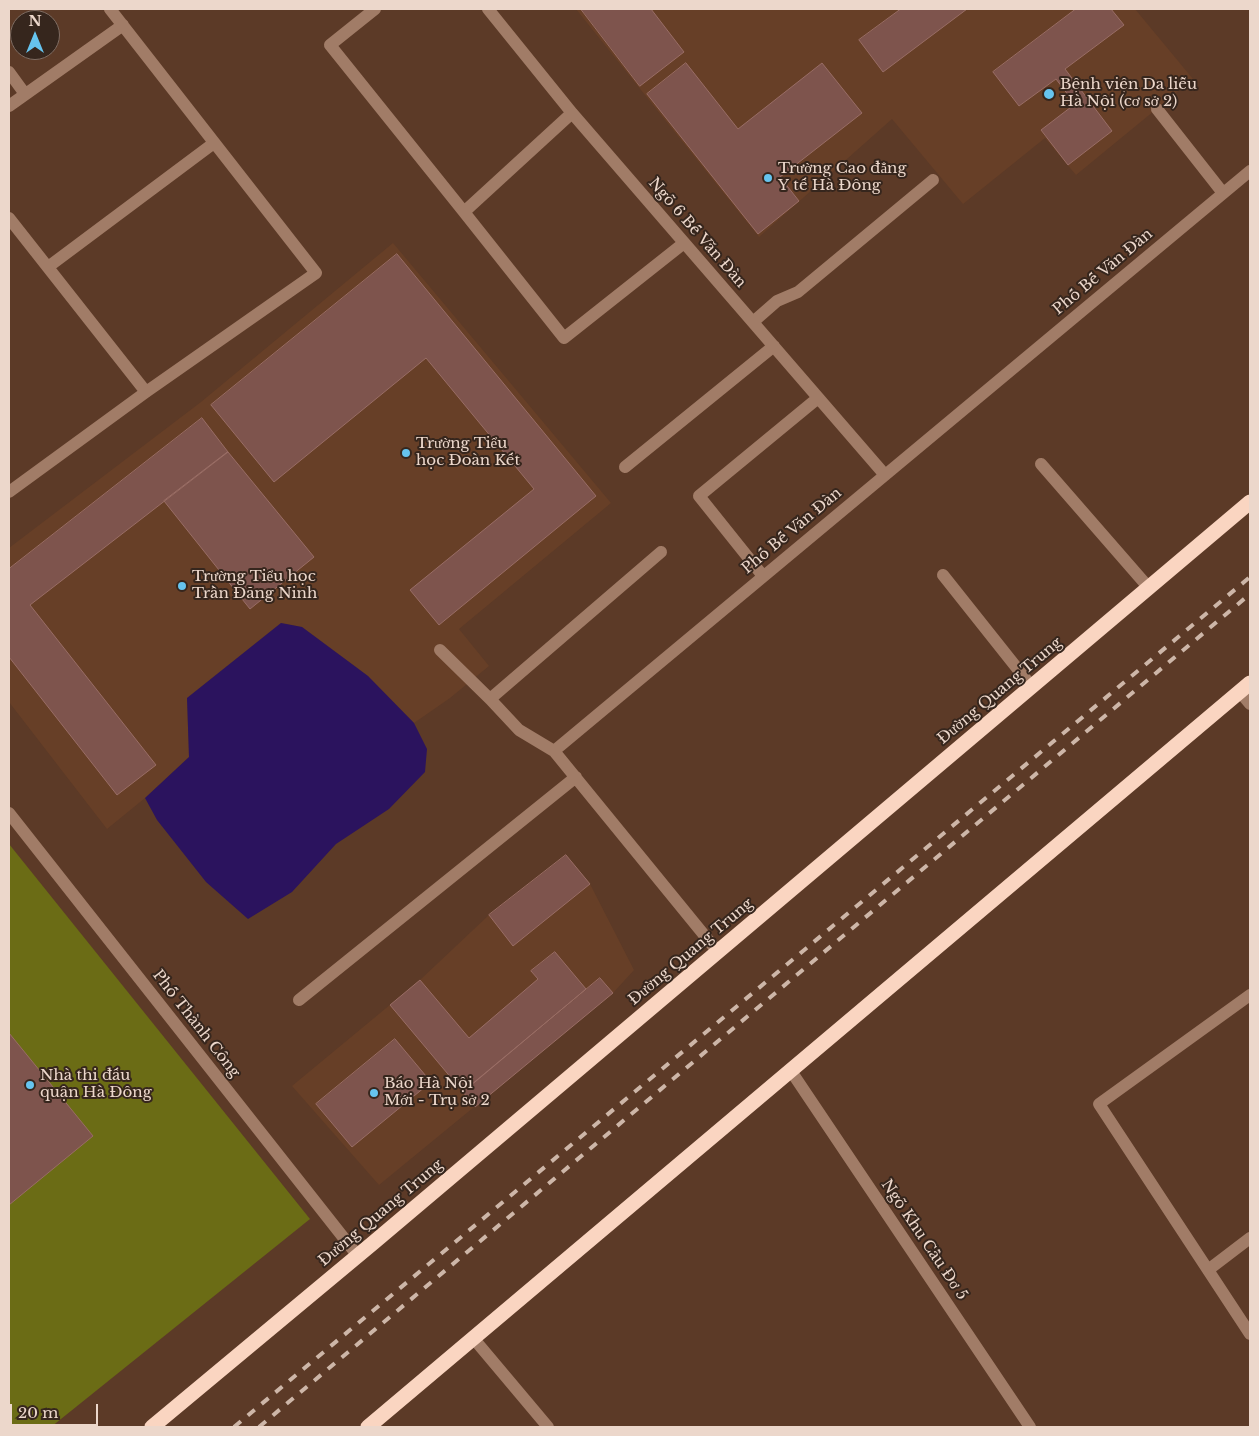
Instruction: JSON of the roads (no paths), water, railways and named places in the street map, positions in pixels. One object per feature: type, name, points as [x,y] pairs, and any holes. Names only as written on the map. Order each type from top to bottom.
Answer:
[{"type":"highway","name":"Đường Quang Trung","points":[[152,1427],[358,1256],[1250,502]]},
{"type":"highway","points":[[368,1427],[1245,687]]},
{"type":"street","points":[[9,492],[146,392],[316,274],[110,9]]},
{"type":"street","points":[[375,9],[330,45],[564,338],[684,243]]},
{"type":"street","name":"Ngõ 6 Bế Văn Đàn","points":[[488,9],[572,113],[885,475]]},
{"type":"street","points":[[9,106],[123,25]]},
{"type":"street","points":[[9,72],[26,94]]},
{"type":"street","points":[[1157,109],[1223,192]]},
{"type":"street","points":[[464,212],[572,113]]},
{"type":"street","points":[[48,267],[214,143]]},
{"type":"street","name":"Phố Bế Văn Đàn","points":[[554,751],[1250,171]]},
{"type":"street","points":[[753,322],[777,301],[798,292],[933,180]]},
{"type":"street","points":[[9,218],[146,392]]},
{"type":"street","points":[[625,467],[774,346]]},
{"type":"street","points":[[763,576],[699,496],[818,398]]},
{"type":"street","points":[[1041,464],[1149,588]]},
{"type":"street","points":[[490,699],[662,552]]},
{"type":"street","points":[[943,576],[1032,687]]},
{"type":"street","points":[[440,650],[519,730],[554,751],[718,952]]},
{"type":"street","points":[[1245,687],[1250,704]]},
{"type":"street","points":[[299,1000],[576,777]]},
{"type":"street","name":"Phố Thành Công","points":[[9,813],[358,1256]]},
{"type":"street","points":[[1250,995],[1099,1104],[1250,1334]]},
{"type":"street","name":"Ngõ Khu Cầu Đơ 5","points":[[791,1071],[1030,1427]]},
{"type":"street","points":[[1208,1270],[1250,1238]]},
{"type":"street","points":[[474,1339],[548,1427]]},
{"type":"railway","points":[[234,1427],[1250,577]]},
{"type":"railway","points":[[259,1427],[1250,594]]},
{"type":"place","name":"Bệnh viện Da liễu Hà Nội (cơ sở 2)","points":[[1049,94]]},
{"type":"place","name":"Trường Cao đẳng Y tế Hà Đông","points":[[768,178]]},
{"type":"place","name":"Trường Tiểu học Đoàn Kết","points":[[406,453]]},
{"type":"place","name":"Trường Tiểu học Trần Đăng Ninh","points":[[182,586]]},
{"type":"place","name":"Nhà thi đấu quận Hà Đông","points":[[30,1085]]},
{"type":"place","name":"Báo Hà Nội Mới - Trụ sở 2","points":[[374,1093]]}]
